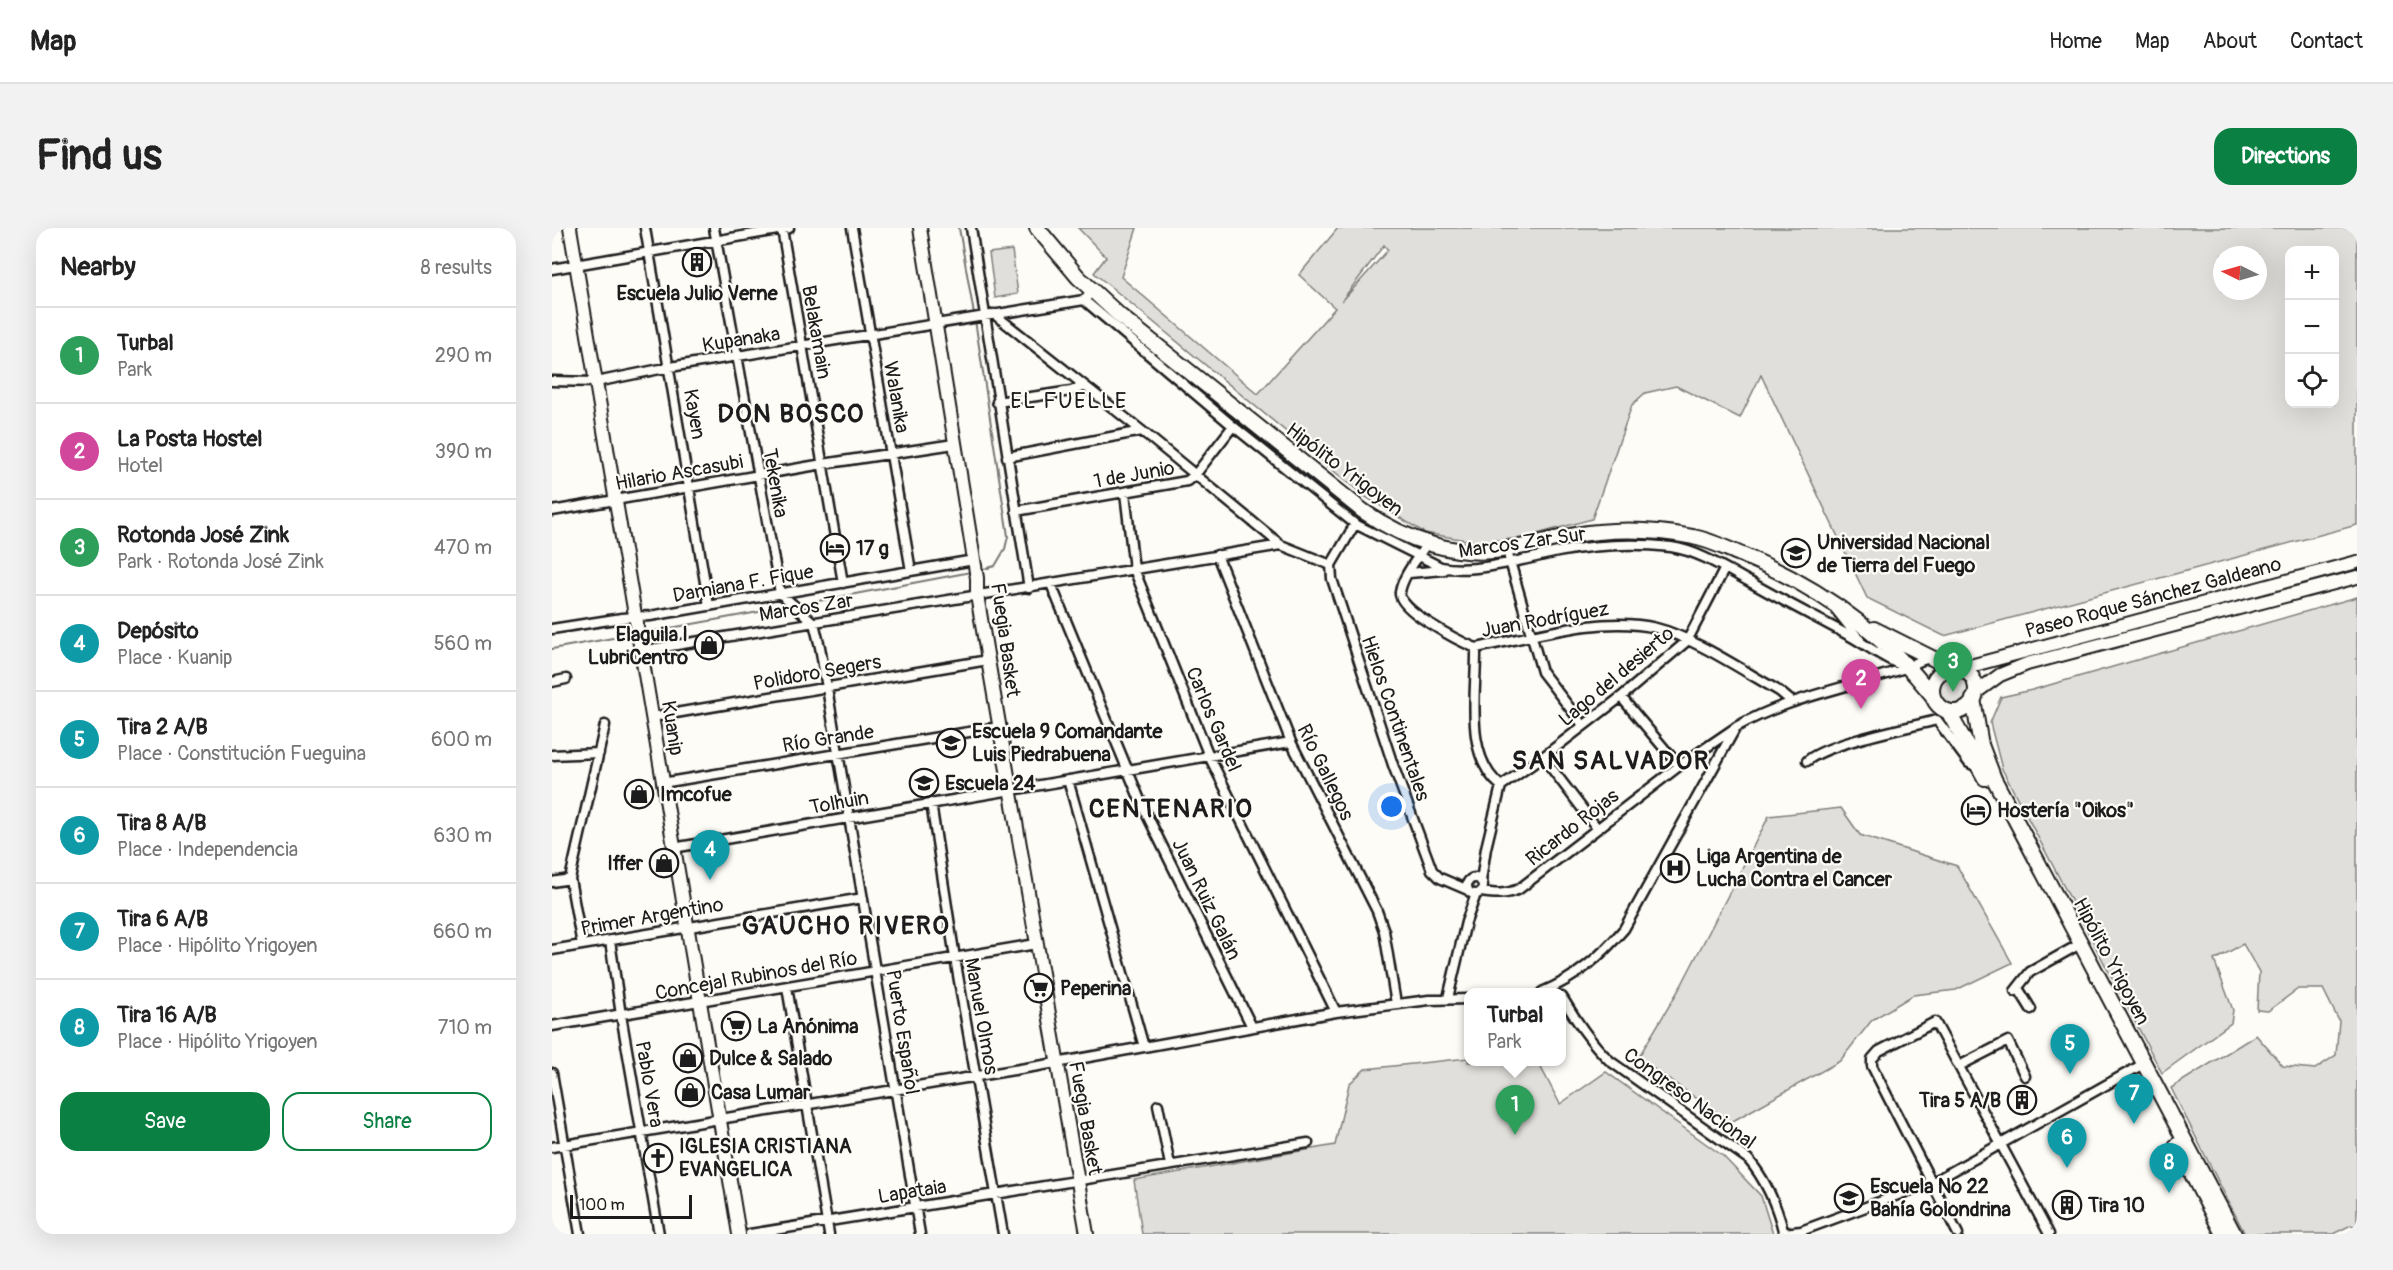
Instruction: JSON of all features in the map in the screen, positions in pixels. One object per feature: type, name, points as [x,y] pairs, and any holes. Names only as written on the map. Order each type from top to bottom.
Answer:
[{"type":"main road","name":"Kuanip","points":[[570,228],[739,1234]]},
{"type":"main road","name":"Fuegia Basket","points":[[920,228],[977,578],[977,595],[1087,1234]]},
{"type":"main road","name":"Hipólito Yrigoyen","points":[[1037,228],[1088,296],[1165,353],[1363,511],[1395,531],[1427,543],[1457,550],[1509,556],[1597,532],[1669,533],[1695,537],[1730,549],[1773,569],[1826,598],[1864,624],[1955,668]]},
{"type":"main road","name":"Paseo Roque Sánchez Galdeano","points":[[1955,668],[2357,562]]},
{"type":"main road","name":"Paseo Roque Sánchez Galdeano","points":[[1974,696],[2000,675],[2026,664],[2357,577]]},
{"type":"main road","points":[[2186,608],[2189,622]]},
{"type":"main road","name":"Hipólito Yrigoyen","points":[[1864,624],[1932,695]]},
{"type":"main road","points":[[1955,668],[1965,671],[1973,680],[1974,696],[1970,704],[1960,711],[1943,714],[1932,695],[1932,688],[1938,674],[1955,668]]},
{"type":"main road","name":"Hipólito Yrigoyen","points":[[1974,696],[1982,745],[1994,779],[2076,945]]},
{"type":"main road","name":"Hipólito Yrigoyen","points":[[1943,714],[1980,768],[2234,1234]]},
{"type":"main road","name":"Hipólito Yrigoyen","points":[[2141,1065],[2223,1234]]},
{"type":"street","name":"Kayen","points":[[645,228],[691,487],[709,606]]},
{"type":"street","name":"Tekenika","points":[[714,228],[780,593]]},
{"type":"street","name":"Walanika","points":[[852,228],[911,571]]},
{"type":"street","points":[[971,228],[981,316],[1029,588]]},
{"type":"street","points":[[552,269],[786,229]]},
{"type":"street","name":"Belakamain","points":[[786,229],[803,346],[843,583]]},
{"type":"street","name":"Kupanaka","points":[[552,381],[596,382],[670,367],[994,314],[1088,296]]},
{"type":"street","name":"Marcos Zar Sur","points":[[1088,296],[1233,426],[1356,524],[1419,557],[1449,569],[1509,556],[1581,549],[1629,546],[1685,549],[1725,568],[1862,643],[1884,658],[1907,667]]},
{"type":"street","points":[[994,314],[1143,431],[1281,545],[1331,565],[1356,524]]},
{"type":"street","points":[[998,402],[1071,391],[1085,386]]},
{"type":"street","name":"1 de Junio","points":[[1016,511],[1181,484],[1195,475],[1233,426]]},
{"type":"street","points":[[1006,457],[1143,431]]},
{"type":"street","name":"Hilario Ascasubi","points":[[552,511],[823,464],[954,444]]},
{"type":"street","name":"Carlos Gardel","points":[[1125,493],[1134,570],[1209,756],[1336,1012]]},
{"type":"street","name":"Juan Rodríguez","points":[[1427,543],[1408,573],[1400,593],[1403,604],[1458,641],[1476,648],[1601,623],[1658,628],[1687,641],[1779,691],[1791,701]]},
{"type":"street","points":[[977,595],[1281,545]]},
{"type":"street","name":"Río Gallegos","points":[[1217,555],[1291,742],[1377,911],[1384,932],[1396,1005]]},
{"type":"street","points":[[1509,556],[1542,672],[1583,725]]},
{"type":"street","name":"Damiana F. Fique","points":[[552,629],[635,621],[650,616],[974,560]]},
{"type":"street","name":"Hielos Continentales","points":[[1331,565],[1332,579],[1393,765],[1432,870],[1440,878]]},
{"type":"street","name":"Lago del desierto","points":[[1501,786],[1621,697],[1687,641],[1725,568]]},
{"type":"street","points":[[1408,573],[1449,569]]},
{"type":"street","name":"Juan Ruiz Galán","points":[[1051,584],[1127,770],[1252,1027]]},
{"type":"street","points":[[780,593],[814,623]]},
{"type":"street","name":"Marcos Zar","points":[[640,646],[814,623],[977,595]]},
{"type":"street","points":[[1826,598],[1862,643]]},
{"type":"street","name":"Puerto Español","points":[[814,623],[850,817],[920,1234]]},
{"type":"street","points":[[1473,892],[1467,884],[1474,880],[1501,786],[1485,769],[1476,744],[1476,648]]},
{"type":"street","points":[[1907,667],[1919,660],[1934,657]]},
{"type":"street","points":[[1880,676],[1885,665],[1884,658]]},
{"type":"street","name":"Polidoro Segers","points":[[652,717],[988,660]]},
{"type":"street","name":"Ricardo Rojas","points":[[1473,892],[1498,894],[1520,889],[1679,766],[1760,713],[1791,701],[1907,667]]},
{"type":"street","points":[[552,682],[566,680]]},
{"type":"street","points":[[1621,697],[1679,766]]},
{"type":"street","points":[[1807,761],[1815,754],[1943,714]]},
{"type":"street","points":[[582,945],[570,879],[605,725]]},
{"type":"street","name":"Río Grande","points":[[662,783],[999,727]]},
{"type":"street","points":[[1560,988],[1589,966],[1624,928],[1736,727]]},
{"type":"street","name":"Tolhuin","points":[[674,848],[1291,742]]},
{"type":"street","points":[[552,755],[600,753]]},
{"type":"street","points":[[1543,757],[1597,828]]},
{"type":"street","points":[[1068,780],[1144,1047]]},
{"type":"street","name":"Manuel Olmos","points":[[931,803],[955,958],[1003,1234]]},
{"type":"street","points":[[1440,878],[1474,880],[1483,888],[1473,892],[1440,878]]},
{"type":"street","points":[[552,882],[570,879]]},
{"type":"street","points":[[1448,998],[1473,892]]},
{"type":"street","name":"Primer Argentino","points":[[552,950],[863,898]]},
{"type":"street","name":"Pablo Vera","points":[[610,941],[659,1234]]},
{"type":"street","name":"Concejal Rubinos del Río","points":[[552,1026],[1036,944]]},
{"type":"street","points":[[2031,1009],[2017,989],[2031,972],[2076,945]]},
{"type":"street","points":[[787,987],[829,1234]]},
{"type":"street","points":[[552,1147],[976,1077],[1336,1012],[1448,998],[1464,999]]},
{"type":"street","name":"Congreso Nacional","points":[[1566,1004],[1595,1047],[1610,1061],[1748,1159],[1761,1174],[1767,1186],[1784,1233]]},
{"type":"street","points":[[1958,1234],[1872,1066],[1872,1059],[1879,1051],[1935,1022],[2049,1234]]},
{"type":"street","points":[[1959,1066],[2008,1041],[2025,1076]]},
{"type":"street","points":[[1784,1233],[1801,1231],[1933,1182],[2141,1065]]},
{"type":"street","points":[[552,1073],[554,1099],[580,1234]]},
{"type":"street","points":[[1158,1106],[1170,1165]]},
{"type":"street","name":"Lapataia","points":[[750,1234],[1308,1143]]},
{"type":"shaded area","points":[[1078,228],[1137,228],[1121,277],[1258,394],[1335,308],[1299,275],[1338,228],[2357,228],[2357,525],[1944,636],[1867,598],[1761,375],[1740,418],[1676,386],[1645,393],[1632,405],[1592,519],[1522,538],[1478,542],[1425,533],[1364,496],[1094,273],[1106,257]],"holes":[[[1384,245],[1388,250],[1343,300]]]},
{"type":"shaded area","points":[[1012,250],[1018,294],[995,298],[989,253]]},
{"type":"shaded area","points":[[2357,597],[2357,1227],[2351,1225],[2333,1234],[2245,1234],[2171,1088],[2256,1035],[2283,1066],[2315,1069],[2336,1055],[2339,1021],[2323,989],[2298,989],[2268,1011],[2257,1010],[2259,972],[2243,944],[2214,960],[2233,1010],[2231,1023],[2162,1073],[2002,769],[1990,723],[2001,697]]},
{"type":"shaded area","points":[[1953,673],[1965,678],[1970,690],[1965,702],[1953,707],[1941,702],[1936,690],[1941,678]]},
{"type":"shaded area","points":[[1841,808],[1860,835],[1957,866],[2012,963],[1956,990],[1913,995],[1872,1020],[1840,1061],[1731,1122],[1638,1058],[1681,986],[1769,816]]},
{"type":"shaded area","points":[[1464,1058],[1464,1066],[1540,1066],[1560,1104],[1606,1072],[1723,1156],[1761,1196],[1773,1234],[1142,1234],[1134,1180],[1335,1145],[1349,1084],[1365,1069]]},
{"type":"waterway","points":[[959,228],[974,314]]},
{"type":"waterway","points":[[975,320],[1008,536],[1005,549],[995,566],[980,570]]},
{"type":"waterway","points":[[797,605],[971,572]]},
{"type":"waterway","points":[[643,633],[791,606]]},
{"type":"waterway","points":[[552,649],[635,634]]},
{"type":"place","name":"Escuela Julio Verne","points":[[697,262]]},
{"type":"place","name":"17 g","points":[[835,548]]},
{"type":"place","name":"Universidad Nacional de Tierra del Fuego","points":[[1796,553]]},
{"type":"place","name":"Elaguila I LubriCentro","points":[[709,645]]},
{"type":"place","name":"Rotonda José Zink","points":[[1953,692]]},
{"type":"place","name":"La Posta Hostel","points":[[1861,709]]},
{"type":"place","name":"Escuela 9 Comandante Luis Piedrabuena","points":[[951,743]]},
{"type":"place","name":"Escuela 24","points":[[924,783]]},
{"type":"place","name":"Imcofue","points":[[639,794]]},
{"type":"place","name":"Hostería \"Oikos\"","points":[[1976,810]]},
{"type":"place","name":"Iffer","points":[[664,863]]},
{"type":"place","name":"Liga Argentina de Lucha Contra el Cancer","points":[[1675,868]]},
{"type":"place","name":"Depósito","points":[[710,880]]},
{"type":"place","name":"Peperina","points":[[1039,988]]},
{"type":"place","name":"La Anónima","points":[[736,1026]]},
{"type":"place","name":"Dulce & Salado","points":[[688,1058]]},
{"type":"place","name":"Tira 2 A/B","points":[[2070,1074]]},
{"type":"place","name":"Casa Lumar","points":[[690,1092]]},
{"type":"place","name":"Tira 5 A/B","points":[[2022,1100]]},
{"type":"place","name":"Tira 6 A/B","points":[[2134,1124]]},
{"type":"place","name":"Turbal","points":[[1515,1135]]},
{"type":"place","name":"IGLESIA CRISTIANA EVANGELICA","points":[[658,1158]]},
{"type":"place","name":"Tira 8 A/B","points":[[2067,1168]]},
{"type":"place","name":"Tira 16 A/B","points":[[2169,1193]]},
{"type":"place","name":"Escuela Nº 22 Bahía Golondrina","points":[[1849,1198]]},
{"type":"place","name":"Tira 10","points":[[2067,1205]]},
{"type":"district","name":"EL FUELLE","points":[[1069,400]]},
{"type":"district","name":"DON BOSCO","points":[[791,413]]},
{"type":"district","name":"SAN SALVADOR","points":[[1611,760]]},
{"type":"district","name":"CENTENARIO","points":[[1171,808]]},
{"type":"district","name":"GAUCHO RIVERO","points":[[846,925]]}]
